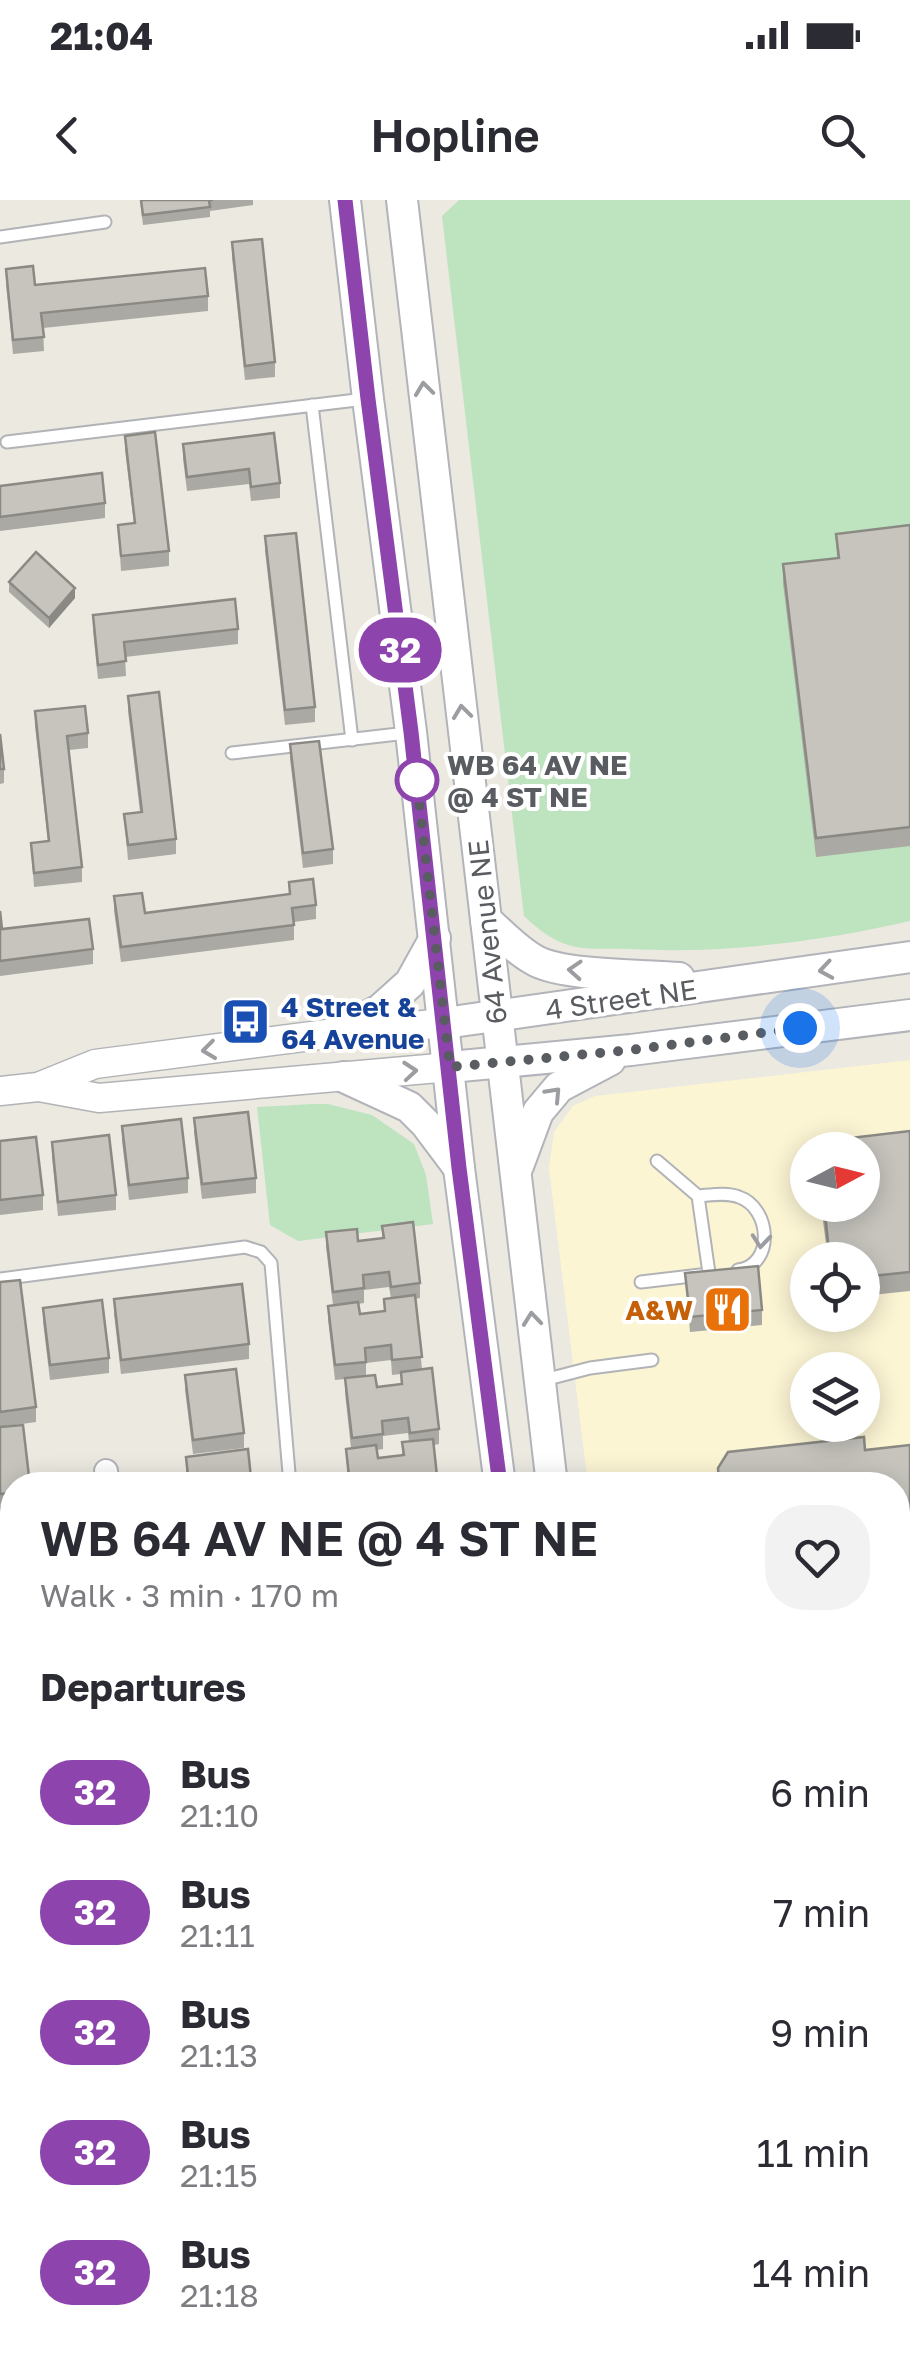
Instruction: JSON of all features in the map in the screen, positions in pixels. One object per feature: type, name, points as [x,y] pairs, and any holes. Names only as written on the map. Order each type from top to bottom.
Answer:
[{"type":"main road","name":"64 Avenue NE","points":[[345,200],[498,1472]]},
{"type":"main road","name":"64 Avenue NE","points":[[402,200],[550,1472]]},
{"type":"main road","points":[[486,920],[521,951],[558,969],[742,982]]},
{"type":"main road","points":[[335,1033],[380,1010],[410,982],[435,938]]},
{"type":"main road","name":"4 Street NE","points":[[444,1023],[910,957]]},
{"type":"main road","name":"4 Street NE","points":[[450,1067],[631,1050],[910,1015]]},
{"type":"main road","points":[[515,1174],[538,1112],[558,1087],[631,1050]]},
{"type":"main road","points":[[344,1076],[408,1106],[459,1168]]},
{"type":"street","name":"4 Street NE","points":[[38,1087],[94,1064],[444,1023]]},
{"type":"street","name":"4 Street NE","points":[[0,1091],[38,1087],[99,1098],[450,1067]]},
{"type":"lane","points":[[0,237],[105,222]]},
{"type":"lane","points":[[7,442],[368,399]]},
{"type":"lane","points":[[312,405],[352,740]]},
{"type":"lane","points":[[232,753],[411,732]]},
{"type":"lane","points":[[657,1160],[698,1196],[709,1274]]},
{"type":"lane","points":[[641,1282],[749,1268],[760,1257],[765,1236],[759,1211],[736,1195],[698,1196]]},
{"type":"lane","points":[[0,1279],[245,1247],[261,1252],[271,1263],[289,1472]]},
{"type":"lane","points":[[540,1381],[590,1368],[652,1360]]},
{"type":"shaded area","points":[[910,1060],[910,1472],[586,1472],[549,1168],[554,1132],[573,1106],[595,1096]]},
{"type":"green space","points":[[459,200],[910,200],[910,921],[770,945],[664,950],[576,947],[548,935],[524,916],[442,216]]},
{"type":"green space","points":[[328,1104],[372,1115],[414,1144],[426,1175],[433,1224],[298,1241],[270,1225],[257,1107]]},
{"type":"building","points":[[141,200],[209,200],[210,207],[143,215]]},
{"type":"building","points":[[262,239],[275,362],[245,366],[232,242]]},
{"type":"building","points":[[33,266],[35,285],[205,268],[208,296],[41,313],[44,337],[13,340],[6,269]]},
{"type":"building","points":[[155,432],[169,551],[121,556],[118,525],[135,523],[125,436]]},
{"type":"building","points":[[274,433],[280,483],[251,487],[249,469],[187,477],[183,444]]},
{"type":"building","points":[[102,473],[105,503],[0,517],[0,486]]},
{"type":"building","points":[[910,525],[910,827],[816,838],[783,564],[839,558],[836,534]]},
{"type":"building","points":[[296,533],[315,707],[285,710],[265,536]]},
{"type":"building","points":[[36,552],[75,588],[49,618],[9,582]]},
{"type":"building","points":[[235,599],[238,629],[124,642],[126,661],[98,665],[93,615]]},
{"type":"building","points":[[159,692],[176,839],[128,845],[124,814],[142,812],[128,696]]},
{"type":"building","points":[[85,706],[88,733],[67,736],[82,867],[34,873],[31,843],[49,841],[35,711]]},
{"type":"building","points":[[0,734],[4,769],[0,769]]},
{"type":"building","points":[[319,741],[333,849],[303,853],[290,744]]},
{"type":"building","points":[[313,879],[316,905],[292,908],[294,925],[121,947],[114,896],[142,893],[145,913],[290,894],[289,882]]},
{"type":"building","points":[[0,911],[2,929],[89,919],[93,949],[0,961]]},
{"type":"building","points":[[248,1112],[256,1178],[202,1184],[194,1118]]},
{"type":"building","points":[[181,1119],[188,1178],[129,1185],[122,1126]]},
{"type":"building","points":[[910,1131],[910,1272],[880,1275],[880,1242],[828,1242],[826,1222],[880,1222],[880,1135]]},
{"type":"building","points":[[109,1135],[116,1195],[58,1202],[52,1142]]},
{"type":"building","points":[[36,1137],[43,1195],[0,1200],[0,1141]]},
{"type":"building","points":[[413,1222],[420,1283],[391,1287],[389,1272],[363,1275],[364,1288],[333,1292],[326,1232],[357,1229],[358,1241],[384,1238],[382,1226]]},
{"type":"building","points":[[758,1266],[762,1310],[690,1317],[685,1273]]},
{"type":"building","points":[[20,1280],[36,1407],[0,1412],[0,1282]]},
{"type":"building","points":[[242,1284],[249,1344],[121,1360],[114,1299]]},
{"type":"building","points":[[415,1295],[422,1357],[392,1360],[391,1345],[365,1348],[366,1362],[335,1365],[328,1306],[358,1302],[360,1314],[385,1311],[384,1299]]},
{"type":"building","points":[[102,1300],[109,1358],[50,1365],[43,1308]]},
{"type":"building","points":[[432,1368],[439,1429],[410,1433],[408,1418],[382,1421],[383,1434],[352,1438],[345,1378],[375,1375],[377,1387],[402,1384],[401,1372]]},
{"type":"building","points":[[236,1369],[244,1433],[193,1440],[185,1375]]},
{"type":"building","points":[[23,1425],[28,1472],[0,1472],[0,1427]]},
{"type":"building","points":[[433,1439],[437,1472],[349,1472],[346,1449],[376,1445],[378,1458],[404,1455],[402,1442]]},
{"type":"building","points":[[819,1442],[864,1442],[865,1450],[910,1445],[910,1472],[718,1472],[728,1452]]},
{"type":"building","points":[[248,1449],[250,1472],[188,1472],[186,1457]]},
{"type":"bus line","name":"32","points":[[345,200],[498,1472]]},
{"type":"place","name":"WB 64 AV NE @ 4 ST NE","points":[[417,780]]},
{"type":"place","name":"4 Street & 64 Avenue","points":[[246,1022]]},
{"type":"place","name":"A&W","points":[[728,1309]]},
{"type":"route","points":[[417,780],[415,766],[450,1067],[631,1050],[800,1028]]}]
